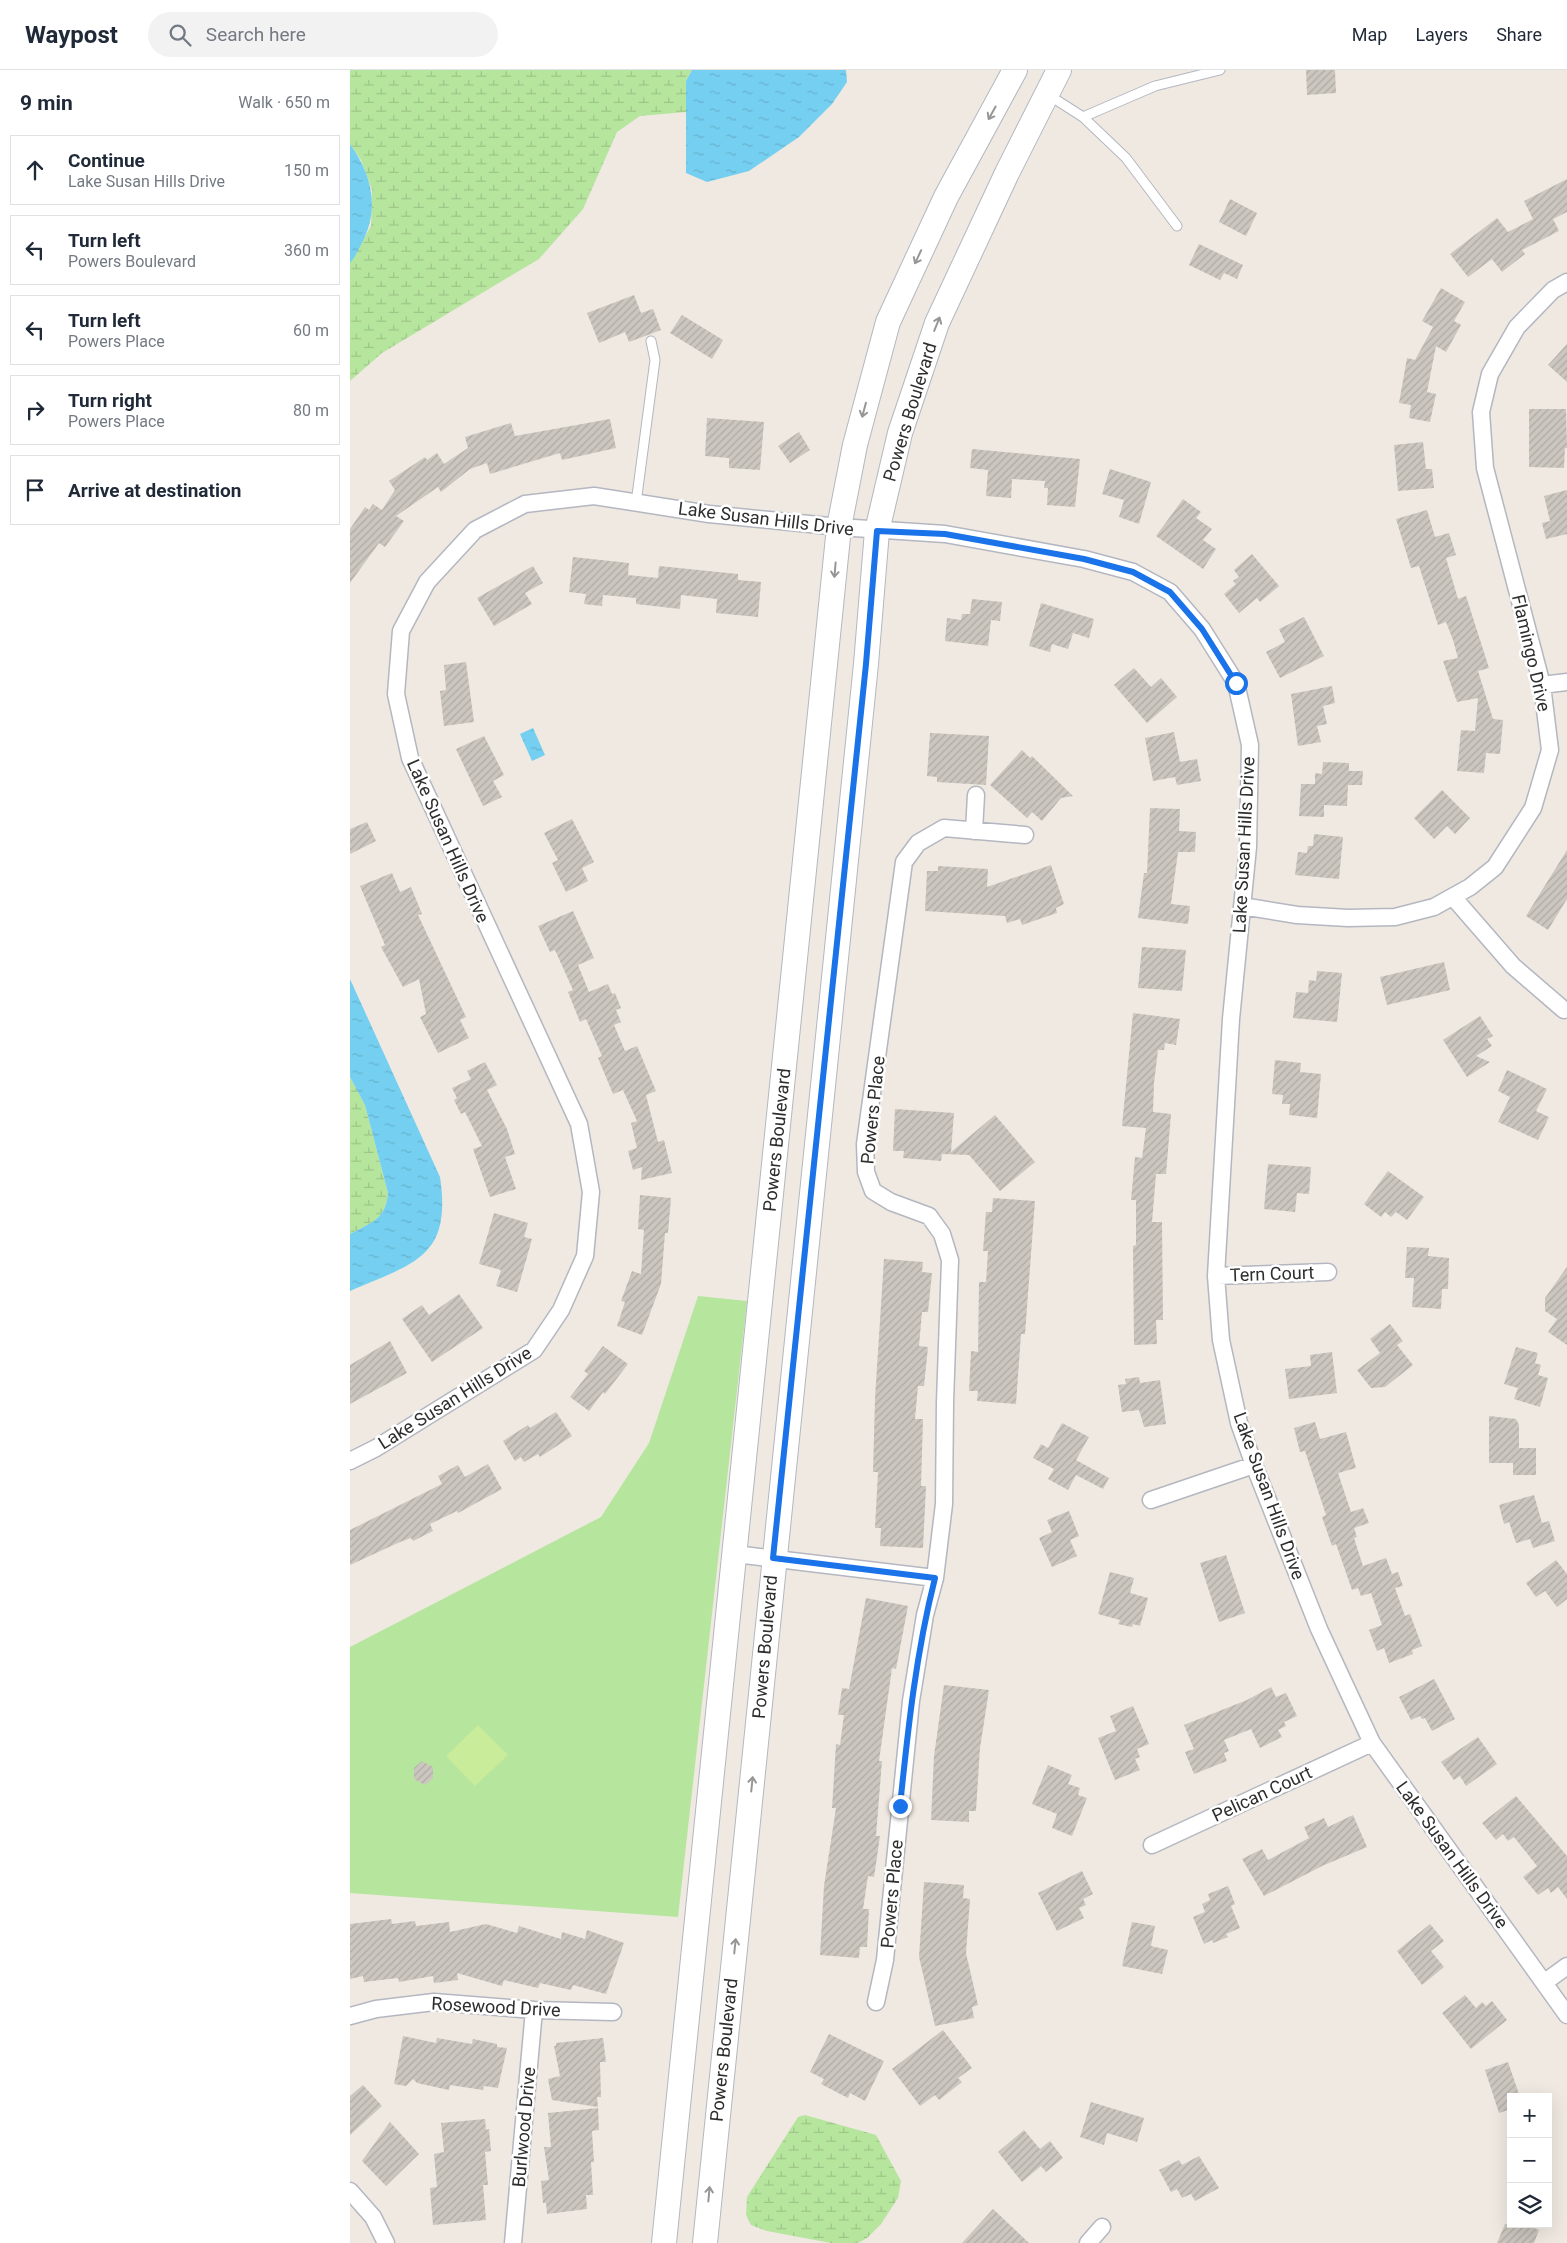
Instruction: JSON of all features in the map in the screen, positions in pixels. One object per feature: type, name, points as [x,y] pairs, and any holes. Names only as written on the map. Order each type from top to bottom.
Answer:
[{"type":"main road","name":"Powers Boulevard","points":[[664,2243],[839,528],[855,445],[888,322],[946,197],[1015,70]]},
{"type":"main road","name":"Powers Boulevard","points":[[705,2243],[773,1558],[863,694],[877,531],[900,432],[937,323],[1059,70]]},
{"type":"street","name":"Flamingo Drive","points":[[1242,906],[1297,915],[1396,917],[1434,907],[1470,887],[1495,867],[1533,808],[1550,750],[1542,685],[1485,468],[1481,412],[1490,374],[1517,327],[1553,290],[1567,282]]},
{"type":"street","name":"Lake Susan Hills Drive","points":[[350,1461],[376,1448],[534,1350],[561,1310],[585,1256],[591,1192],[579,1124],[410,758],[396,694],[401,631],[427,582],[475,530],[525,504],[594,496],[709,514],[839,528],[945,534],[1084,559],[1133,572],[1170,592],[1202,629],[1236,683],[1250,745],[1248,847],[1231,1019],[1216,1276],[1221,1340],[1239,1423],[1319,1630],[1372,1743],[1567,2015]]},
{"type":"street","points":[[1542,685],[1567,682]]},
{"type":"street","points":[[974,831],[976,795]]},
{"type":"street","name":"Powers Place","points":[[876,2002],[885,1960],[911,1701],[925,1615],[935,1578],[944,1504],[945,1402],[950,1260],[942,1234],[929,1216],[891,1202],[873,1191],[866,1172],[866,1144],[904,862],[918,844],[944,828],[1025,835]]},
{"type":"street","points":[[1453,897],[1513,966],[1564,1010]]},
{"type":"street","name":"Tern Court","points":[[1216,1276],[1328,1272]]},
{"type":"street","points":[[1151,1500],[1254,1465]]},
{"type":"street","points":[[735,1554],[935,1578]]},
{"type":"street","name":"Pelican Court","points":[[1152,1845],[1372,1743]]},
{"type":"street","points":[[1544,1982],[1567,1966]]},
{"type":"street","name":"Rosewood Drive","points":[[350,2016],[376,2009],[434,2002],[534,2010],[613,2012]]},
{"type":"street","name":"Burlwood Drive","points":[[513,2243],[534,2010]]},
{"type":"street","points":[[350,2191],[373,2217],[386,2243]]},
{"type":"street","points":[[1088,2243],[1102,2227]]},
{"type":"lane","points":[[1083,117],[1155,86],[1220,70]]},
{"type":"lane","points":[[1047,94],[1083,117],[1126,158],[1177,226]]},
{"type":"lane","points":[[636,503],[655,360],[651,340]]},
{"type":"green space","points":[[350,70],[692,70],[686,81],[686,112],[640,116],[617,132],[583,209],[539,259],[382,353],[350,381],[350,263],[371,226],[372,190],[361,160],[350,144]]},
{"type":"green space","points":[[350,1077],[365,1105],[388,1193],[387,1202],[381,1214],[371,1223],[350,1234]]},
{"type":"green space","points":[[698,1296],[747,1301],[678,1917],[350,1893],[350,1647],[601,1517],[649,1443]]},
{"type":"green space","points":[[478,1725],[508,1755],[475,1786],[446,1756]]},
{"type":"green space","points":[[805,2115],[876,2135],[901,2181],[898,2198],[881,2224],[867,2238],[858,2243],[831,2243],[767,2231],[751,2225],[746,2215],[747,2197],[798,2117]]},
{"type":"water","points":[[692,70],[846,70],[847,82],[832,104],[799,137],[749,171],[707,182],[686,173],[686,81]]},
{"type":"water","points":[[350,144],[364,168],[371,192],[372,204],[368,230],[350,263]]},
{"type":"water","points":[[533,728],[545,755],[532,761],[520,734]]},
{"type":"water","points":[[350,979],[440,1177],[442,1204],[440,1225],[434,1241],[424,1254],[393,1273],[350,1291],[350,1234],[371,1223],[381,1214],[387,1202],[388,1193],[365,1105],[350,1077]]},
{"type":"building","points":[[1306,70],[1335,70],[1336,93],[1307,95]]},
{"type":"building","points":[[1567,179],[1567,212],[1553,219],[1559,231],[1522,250],[1525,254],[1502,272],[1492,259],[1468,277],[1450,254],[1497,218],[1508,232],[1533,219],[1524,201]]},
{"type":"building","points":[[1230,199],[1257,213],[1246,236],[1219,222]]},
{"type":"building","points":[[1199,244],[1243,265],[1237,279],[1224,273],[1220,280],[1189,265]]},
{"type":"building","points":[[1441,288],[1465,302],[1454,321],[1461,325],[1446,352],[1436,346],[1427,392],[1436,394],[1430,422],[1409,418],[1411,405],[1399,403],[1407,358],[1415,360],[1433,327],[1422,321]]},
{"type":"building","points":[[634,295],[641,313],[653,309],[661,330],[629,342],[625,332],[599,343],[587,313]]},
{"type":"building","points":[[682,315],[723,340],[712,359],[670,333]]},
{"type":"building","points":[[1567,344],[1567,382],[1548,365]]},
{"type":"building","points":[[1529,409],[1566,409],[1567,448],[1565,448],[1564,468],[1529,467]]},
{"type":"building","points":[[707,418],[764,422],[760,470],[729,468],[729,458],[705,456]]},
{"type":"building","points":[[610,419],[616,448],[562,460],[560,453],[490,474],[487,463],[470,469],[441,492],[438,487],[396,516],[404,521],[385,547],[379,543],[350,583],[350,529],[365,507],[369,510],[373,504],[382,510],[395,490],[389,481],[425,457],[427,460],[437,453],[444,464],[468,448],[465,437],[511,423],[515,436]]},
{"type":"building","points":[[799,432],[810,450],[790,463],[778,446]]},
{"type":"building","points":[[1423,442],[1426,469],[1432,469],[1434,488],[1398,491],[1394,445]]},
{"type":"building","points":[[972,449],[1080,459],[1075,507],[1047,505],[1048,488],[1044,488],[1045,481],[1012,479],[1011,498],[986,496],[988,470],[970,468]]},
{"type":"building","points":[[1110,469],[1151,482],[1139,524],[1119,517],[1124,500],[1102,494]]},
{"type":"building","points":[[1567,490],[1567,534],[1546,539],[1542,523],[1550,521],[1544,496]]},
{"type":"building","points":[[1183,499],[1201,512],[1196,518],[1212,529],[1203,540],[1216,549],[1203,569],[1156,536]]},
{"type":"building","points":[[1427,510],[1435,537],[1449,533],[1456,555],[1446,558],[1458,599],[1466,596],[1489,668],[1478,671],[1493,719],[1503,720],[1500,754],[1486,753],[1484,773],[1457,771],[1461,730],[1475,731],[1478,698],[1457,702],[1443,661],[1458,658],[1453,640],[1446,622],[1438,625],[1419,566],[1411,568],[1396,519]]},
{"type":"building","points":[[1252,554],[1279,586],[1260,602],[1257,598],[1239,613],[1224,594],[1236,584],[1233,581],[1239,577],[1234,570]]},
{"type":"building","points":[[573,557],[629,563],[628,575],[658,578],[659,566],[738,574],[738,580],[761,582],[758,617],[716,613],[717,599],[681,595],[680,609],[636,604],[636,598],[603,595],[602,606],[584,604],[586,594],[569,592]]},
{"type":"building","points":[[533,566],[543,583],[525,593],[532,604],[494,626],[477,598]]},
{"type":"building","points":[[972,599],[1002,602],[1000,621],[991,620],[988,646],[945,641],[947,618],[961,620],[962,614],[970,614]]},
{"type":"building","points":[[1041,603],[1094,619],[1089,638],[1073,633],[1068,649],[1052,644],[1050,652],[1029,646]]},
{"type":"building","points":[[1304,617],[1324,656],[1280,678],[1266,652],[1285,642],[1279,629]]},
{"type":"building","points":[[466,662],[474,722],[444,726],[440,691],[446,690],[444,665]]},
{"type":"building","points":[[1134,668],[1151,687],[1161,678],[1177,697],[1147,723],[1114,685]]},
{"type":"building","points":[[1332,686],[1335,703],[1323,706],[1327,724],[1317,726],[1321,742],[1298,746],[1291,694]]},
{"type":"building","points":[[1174,732],[1180,762],[1197,759],[1201,781],[1177,785],[1175,777],[1153,781],[1145,738]]},
{"type":"building","points":[[930,733],[989,736],[986,785],[937,782],[937,777],[927,776]]},
{"type":"building","points":[[484,736],[504,775],[493,781],[502,797],[483,806],[456,749]]},
{"type":"building","points":[[1022,750],[1030,758],[1032,756],[1073,796],[1061,798],[1042,821],[1032,812],[1027,818],[990,785]]},
{"type":"building","points":[[1323,762],[1349,763],[1349,771],[1363,771],[1362,785],[1348,785],[1347,806],[1324,805],[1324,817],[1299,816],[1301,784],[1315,784],[1315,773],[1322,774]]},
{"type":"building","points":[[1442,790],[1470,818],[1455,834],[1447,826],[1434,839],[1414,818]]},
{"type":"building","points":[[1150,808],[1180,809],[1179,831],[1196,832],[1195,852],[1178,852],[1171,904],[1190,906],[1188,924],[1138,918],[1144,873],[1147,873]]},
{"type":"building","points":[[572,819],[594,862],[582,868],[588,881],[566,892],[552,863],[558,860],[544,833]]},
{"type":"building","points":[[367,822],[376,841],[350,854],[350,829]]},
{"type":"building","points":[[1314,834],[1343,837],[1339,879],[1295,875],[1298,852],[1307,853],[1308,846],[1313,846]]},
{"type":"building","points":[[1567,850],[1567,899],[1548,930],[1526,916]]},
{"type":"building","points":[[1051,865],[1064,904],[1056,908],[1057,913],[1022,925],[1020,919],[1007,923],[1005,916],[925,911],[927,871],[938,871],[938,866],[988,869],[987,887]]},
{"type":"building","points":[[392,873],[400,892],[411,887],[422,914],[418,915],[466,1017],[460,1020],[469,1038],[438,1053],[420,1017],[426,1014],[419,979],[403,987],[381,947],[385,945],[360,886]]},
{"type":"building","points":[[573,911],[594,958],[578,965],[589,992],[608,984],[612,994],[615,993],[621,1008],[616,1010],[621,1022],[614,1025],[625,1051],[637,1046],[656,1091],[646,1095],[658,1142],[664,1140],[672,1173],[641,1180],[642,1167],[633,1170],[628,1151],[637,1148],[631,1123],[637,1121],[623,1090],[613,1094],[598,1058],[602,1056],[586,1019],[580,1022],[568,992],[573,990],[555,950],[550,952],[538,926]]},
{"type":"building","points":[[1142,947],[1186,950],[1182,991],[1138,988]]},
{"type":"building","points":[[1444,962],[1450,990],[1387,1005],[1380,977]]},
{"type":"building","points":[[1317,971],[1342,973],[1337,1022],[1293,1018],[1296,992],[1308,993],[1309,980],[1316,981]]},
{"type":"building","points":[[1133,1013],[1180,1019],[1176,1045],[1165,1043],[1164,1050],[1158,1050],[1154,1083],[1153,1112],[1171,1114],[1166,1174],[1156,1174],[1152,1222],[1162,1222],[1163,1320],[1156,1320],[1157,1344],[1134,1345],[1133,1246],[1136,1245],[1136,1200],[1131,1200],[1135,1157],[1142,1158],[1146,1128],[1122,1126]]},
{"type":"building","points":[[1480,1016],[1493,1036],[1487,1039],[1492,1046],[1476,1056],[1490,1062],[1467,1077],[1443,1040]]},
{"type":"building","points":[[1275,1060],[1301,1063],[1300,1072],[1321,1074],[1317,1118],[1289,1115],[1290,1104],[1282,1104],[1283,1095],[1272,1094]]},
{"type":"building","points":[[485,1062],[497,1085],[487,1090],[507,1129],[515,1154],[505,1157],[516,1189],[490,1197],[473,1149],[482,1146],[465,1112],[461,1114],[454,1100],[457,1098],[452,1088],[471,1079],[467,1071]]},
{"type":"building","points":[[1507,1070],[1547,1089],[1536,1111],[1549,1117],[1538,1140],[1498,1122],[1510,1097],[1498,1091]]},
{"type":"building","points":[[895,1109],[954,1113],[951,1152],[995,1115],[1035,1162],[1000,1191],[969,1155],[942,1154],[941,1161],[903,1158],[904,1151],[893,1151]]},
{"type":"building","points":[[1268,1164],[1311,1167],[1309,1194],[1297,1193],[1295,1212],[1264,1209]]},
{"type":"building","points":[[1388,1171],[1424,1197],[1407,1220],[1396,1212],[1391,1217],[1385,1212],[1381,1217],[1364,1204]]},
{"type":"building","points":[[640,1195],[671,1198],[668,1233],[665,1233],[661,1284],[642,1335],[617,1326],[625,1302],[621,1301],[632,1271],[641,1274],[644,1230],[638,1229]]},
{"type":"building","points":[[993,1198],[1035,1201],[1025,1334],[1021,1334],[1016,1404],[977,1401],[978,1391],[969,1391],[971,1351],[978,1352],[979,1282],[986,1282],[988,1251],[983,1251],[986,1212],[992,1212]]},
{"type":"building","points":[[494,1213],[528,1223],[524,1237],[532,1239],[517,1292],[496,1286],[501,1270],[479,1264]]},
{"type":"building","points":[[1407,1247],[1429,1248],[1428,1256],[1449,1258],[1448,1289],[1442,1289],[1441,1309],[1412,1307],[1414,1278],[1405,1278]]},
{"type":"building","points":[[884,1259],[923,1262],[922,1272],[932,1273],[928,1312],[922,1312],[919,1346],[928,1347],[924,1386],[918,1386],[915,1419],[923,1419],[921,1486],[926,1486],[923,1548],[880,1546],[881,1528],[875,1528],[878,1472],[873,1472],[875,1398]]},
{"type":"building","points":[[1567,1267],[1567,1345],[1548,1332],[1557,1319],[1545,1311],[1545,1298]]},
{"type":"building","points":[[459,1294],[483,1328],[432,1362],[402,1319],[422,1305],[429,1315]]},
{"type":"building","points":[[1390,1324],[1403,1341],[1397,1345],[1413,1365],[1385,1387],[1371,1388],[1357,1370],[1380,1353],[1370,1339]]},
{"type":"building","points":[[390,1341],[407,1373],[350,1404],[350,1365]]},
{"type":"building","points":[[603,1346],[628,1364],[589,1411],[570,1397],[588,1374],[584,1371]]},
{"type":"building","points":[[1516,1347],[1538,1353],[1535,1363],[1541,1365],[1538,1375],[1548,1378],[1540,1407],[1514,1399],[1518,1388],[1504,1384]]},
{"type":"building","points":[[1332,1352],[1337,1393],[1289,1399],[1285,1369],[1311,1366],[1310,1355]]},
{"type":"building","points":[[1139,1377],[1140,1383],[1160,1380],[1166,1424],[1144,1427],[1139,1410],[1122,1412],[1118,1385],[1126,1384],[1125,1379]]},
{"type":"building","points":[[556,1412],[572,1436],[540,1457],[538,1454],[524,1462],[521,1457],[515,1461],[503,1441],[528,1425],[530,1428]]},
{"type":"building","points":[[1489,1416],[1516,1419],[1519,1425],[1519,1448],[1536,1448],[1536,1475],[1513,1475],[1513,1463],[1489,1463]]},
{"type":"building","points":[[1315,1422],[1320,1439],[1346,1432],[1356,1468],[1338,1473],[1351,1512],[1363,1508],[1369,1523],[1354,1528],[1357,1537],[1354,1538],[1363,1566],[1386,1558],[1392,1574],[1398,1572],[1403,1586],[1395,1588],[1405,1616],[1410,1614],[1422,1646],[1412,1650],[1413,1654],[1389,1663],[1384,1648],[1377,1651],[1369,1630],[1382,1625],[1371,1593],[1361,1596],[1358,1588],[1352,1590],[1336,1544],[1332,1546],[1322,1517],[1326,1515],[1305,1451],[1300,1452],[1294,1428]]},
{"type":"building","points":[[1062,1423],[1089,1437],[1076,1460],[1109,1478],[1103,1489],[1076,1475],[1068,1490],[1048,1479],[1054,1469],[1033,1458],[1041,1444],[1048,1448]]},
{"type":"building","points":[[488,1464],[502,1489],[458,1513],[457,1511],[430,1524],[433,1531],[413,1541],[411,1538],[400,1542],[350,1565],[350,1530],[442,1484],[438,1476],[458,1465],[465,1477]]},
{"type":"building","points":[[1534,1495],[1542,1523],[1549,1521],[1555,1541],[1533,1548],[1530,1539],[1516,1543],[1509,1522],[1504,1524],[1499,1505]]},
{"type":"building","points":[[1069,1511],[1079,1536],[1070,1540],[1077,1556],[1052,1567],[1039,1538],[1052,1532],[1047,1520]]},
{"type":"building","points":[[1226,1555],[1245,1613],[1219,1622],[1200,1563]]},
{"type":"building","points":[[1556,1560],[1567,1574],[1567,1599],[1557,1607],[1545,1591],[1536,1597],[1526,1583]]},
{"type":"building","points":[[1110,1572],[1134,1578],[1130,1593],[1148,1598],[1140,1626],[1133,1624],[1132,1627],[1118,1624],[1120,1620],[1098,1614]]},
{"type":"building","points":[[866,1598],[908,1606],[896,1669],[892,1668],[879,1761],[882,1761],[876,1836],[880,1836],[874,1877],[868,1876],[863,1909],[869,1909],[867,1947],[860,1947],[859,1958],[820,1955],[824,1886],[836,1808],[832,1808],[836,1744],[840,1745],[844,1715],[838,1715],[842,1688],[849,1689]]},
{"type":"building","points":[[1434,1679],[1455,1719],[1432,1731],[1425,1718],[1422,1719],[1420,1716],[1411,1720],[1399,1697]]},
{"type":"building","points":[[944,1685],[989,1690],[980,1748],[976,1811],[969,1811],[969,1822],[931,1820],[934,1756]]},
{"type":"building","points":[[1271,1687],[1276,1697],[1286,1693],[1297,1716],[1284,1722],[1286,1726],[1278,1730],[1282,1737],[1260,1748],[1251,1729],[1224,1740],[1229,1751],[1224,1753],[1227,1761],[1194,1774],[1185,1752],[1194,1749],[1184,1725],[1247,1700]]},
{"type":"building","points":[[1133,1706],[1149,1744],[1137,1749],[1140,1757],[1135,1759],[1140,1770],[1115,1780],[1098,1738],[1116,1731],[1110,1716]]},
{"type":"building","points":[[1478,1737],[1497,1764],[1466,1786],[1460,1776],[1454,1780],[1441,1762]]},
{"type":"building","points":[[422,1761],[433,1767],[433,1778],[425,1785],[414,1779],[414,1768]]},
{"type":"building","points":[[1048,1765],[1072,1775],[1068,1784],[1080,1788],[1078,1795],[1087,1798],[1072,1836],[1052,1828],[1057,1814],[1032,1804]]},
{"type":"building","points":[[1516,1796],[1567,1856],[1567,1899],[1558,1887],[1551,1893],[1548,1888],[1538,1895],[1523,1877],[1537,1866],[1514,1837],[1508,1841],[1503,1834],[1496,1840],[1482,1823]]},
{"type":"building","points":[[1353,1815],[1367,1847],[1322,1866],[1264,1896],[1242,1859],[1262,1849],[1268,1860],[1309,1838],[1304,1827],[1324,1818],[1328,1827]]},
{"type":"building","points":[[1082,1871],[1093,1894],[1083,1899],[1086,1905],[1079,1908],[1084,1918],[1057,1931],[1038,1893]]},
{"type":"building","points":[[924,1882],[964,1885],[963,1898],[970,1899],[966,1953],[978,2005],[972,2007],[974,2018],[935,2026],[919,1957]]},
{"type":"building","points":[[1228,1886],[1235,1904],[1231,1906],[1240,1928],[1226,1934],[1228,1937],[1213,1943],[1212,1940],[1204,1944],[1193,1917],[1205,1912],[1202,1904],[1210,1900],[1208,1894]]},
{"type":"building","points":[[391,1919],[392,1924],[415,1921],[416,1926],[449,1922],[450,1932],[486,1924],[517,1933],[519,1926],[561,1939],[562,1932],[585,1939],[587,1930],[624,1943],[606,1994],[573,1985],[571,1990],[540,1983],[538,1988],[504,1980],[502,1986],[457,1973],[458,1980],[434,1983],[433,1976],[399,1982],[398,1978],[364,1982],[363,1976],[350,1979],[350,1924]]},
{"type":"building","points":[[1132,1922],[1155,1926],[1151,1946],[1168,1950],[1162,1974],[1122,1966]]},
{"type":"building","points":[[1430,1924],[1444,1941],[1431,1951],[1444,1967],[1422,1985],[1397,1951]]},
{"type":"building","points":[[1465,1995],[1476,2008],[1482,2002],[1486,2006],[1492,2001],[1507,2020],[1471,2049],[1442,2013]]},
{"type":"building","points":[[943,2030],[972,2068],[958,2078],[962,2082],[939,2100],[935,2095],[920,2106],[892,2069]]},
{"type":"building","points":[[829,2034],[884,2061],[865,2101],[850,2093],[848,2098],[821,2084],[824,2079],[810,2072]]},
{"type":"building","points":[[403,2036],[436,2043],[437,2038],[472,2044],[473,2039],[497,2044],[497,2047],[507,2048],[498,2088],[484,2086],[483,2090],[450,2085],[449,2090],[417,2083],[413,2079],[406,2086],[394,2084]]},
{"type":"building","points":[[603,2038],[606,2062],[600,2062],[601,2097],[597,2097],[598,2107],[552,2100],[548,2079],[560,2076],[554,2046],[556,2046],[556,2043]]},
{"type":"building","points":[[1508,2062],[1519,2093],[1507,2093],[1507,2110],[1499,2113],[1485,2070]]},
{"type":"building","points":[[363,2085],[382,2106],[350,2135],[350,2096]]},
{"type":"building","points":[[1091,2102],[1144,2118],[1137,2142],[1107,2133],[1104,2145],[1080,2137]]},
{"type":"building","points":[[598,2108],[599,2130],[592,2131],[594,2162],[591,2162],[593,2195],[586,2195],[587,2209],[547,2214],[546,2203],[543,2203],[541,2181],[549,2180],[544,2147],[551,2147],[548,2113]]},
{"type":"building","points":[[485,2119],[486,2130],[489,2129],[491,2151],[485,2152],[488,2185],[483,2185],[486,2220],[433,2225],[430,2188],[437,2187],[434,2154],[444,2152],[441,2123]]},
{"type":"building","points":[[390,2122],[419,2154],[386,2186],[362,2161]]},
{"type":"building","points":[[1024,2130],[1040,2149],[1050,2141],[1063,2158],[1046,2172],[1041,2166],[1022,2182],[998,2152]]},
{"type":"building","points":[[1199,2156],[1219,2188],[1195,2201],[1191,2194],[1182,2198],[1177,2189],[1171,2192],[1159,2170],[1179,2160],[1182,2165]]},
{"type":"building","points":[[993,2209],[1029,2243],[962,2243]]},
{"type":"building","points":[[1505,2224],[1507,2224],[1507,2228],[1534,2228],[1539,2230],[1534,2243],[1497,2243]]},
{"type":"route","points":[[900,1806],[911,1701],[925,1615],[935,1578],[773,1558],[866,664],[877,531],[945,534],[1084,559],[1133,572],[1170,592],[1202,629],[1236,683]]}]
